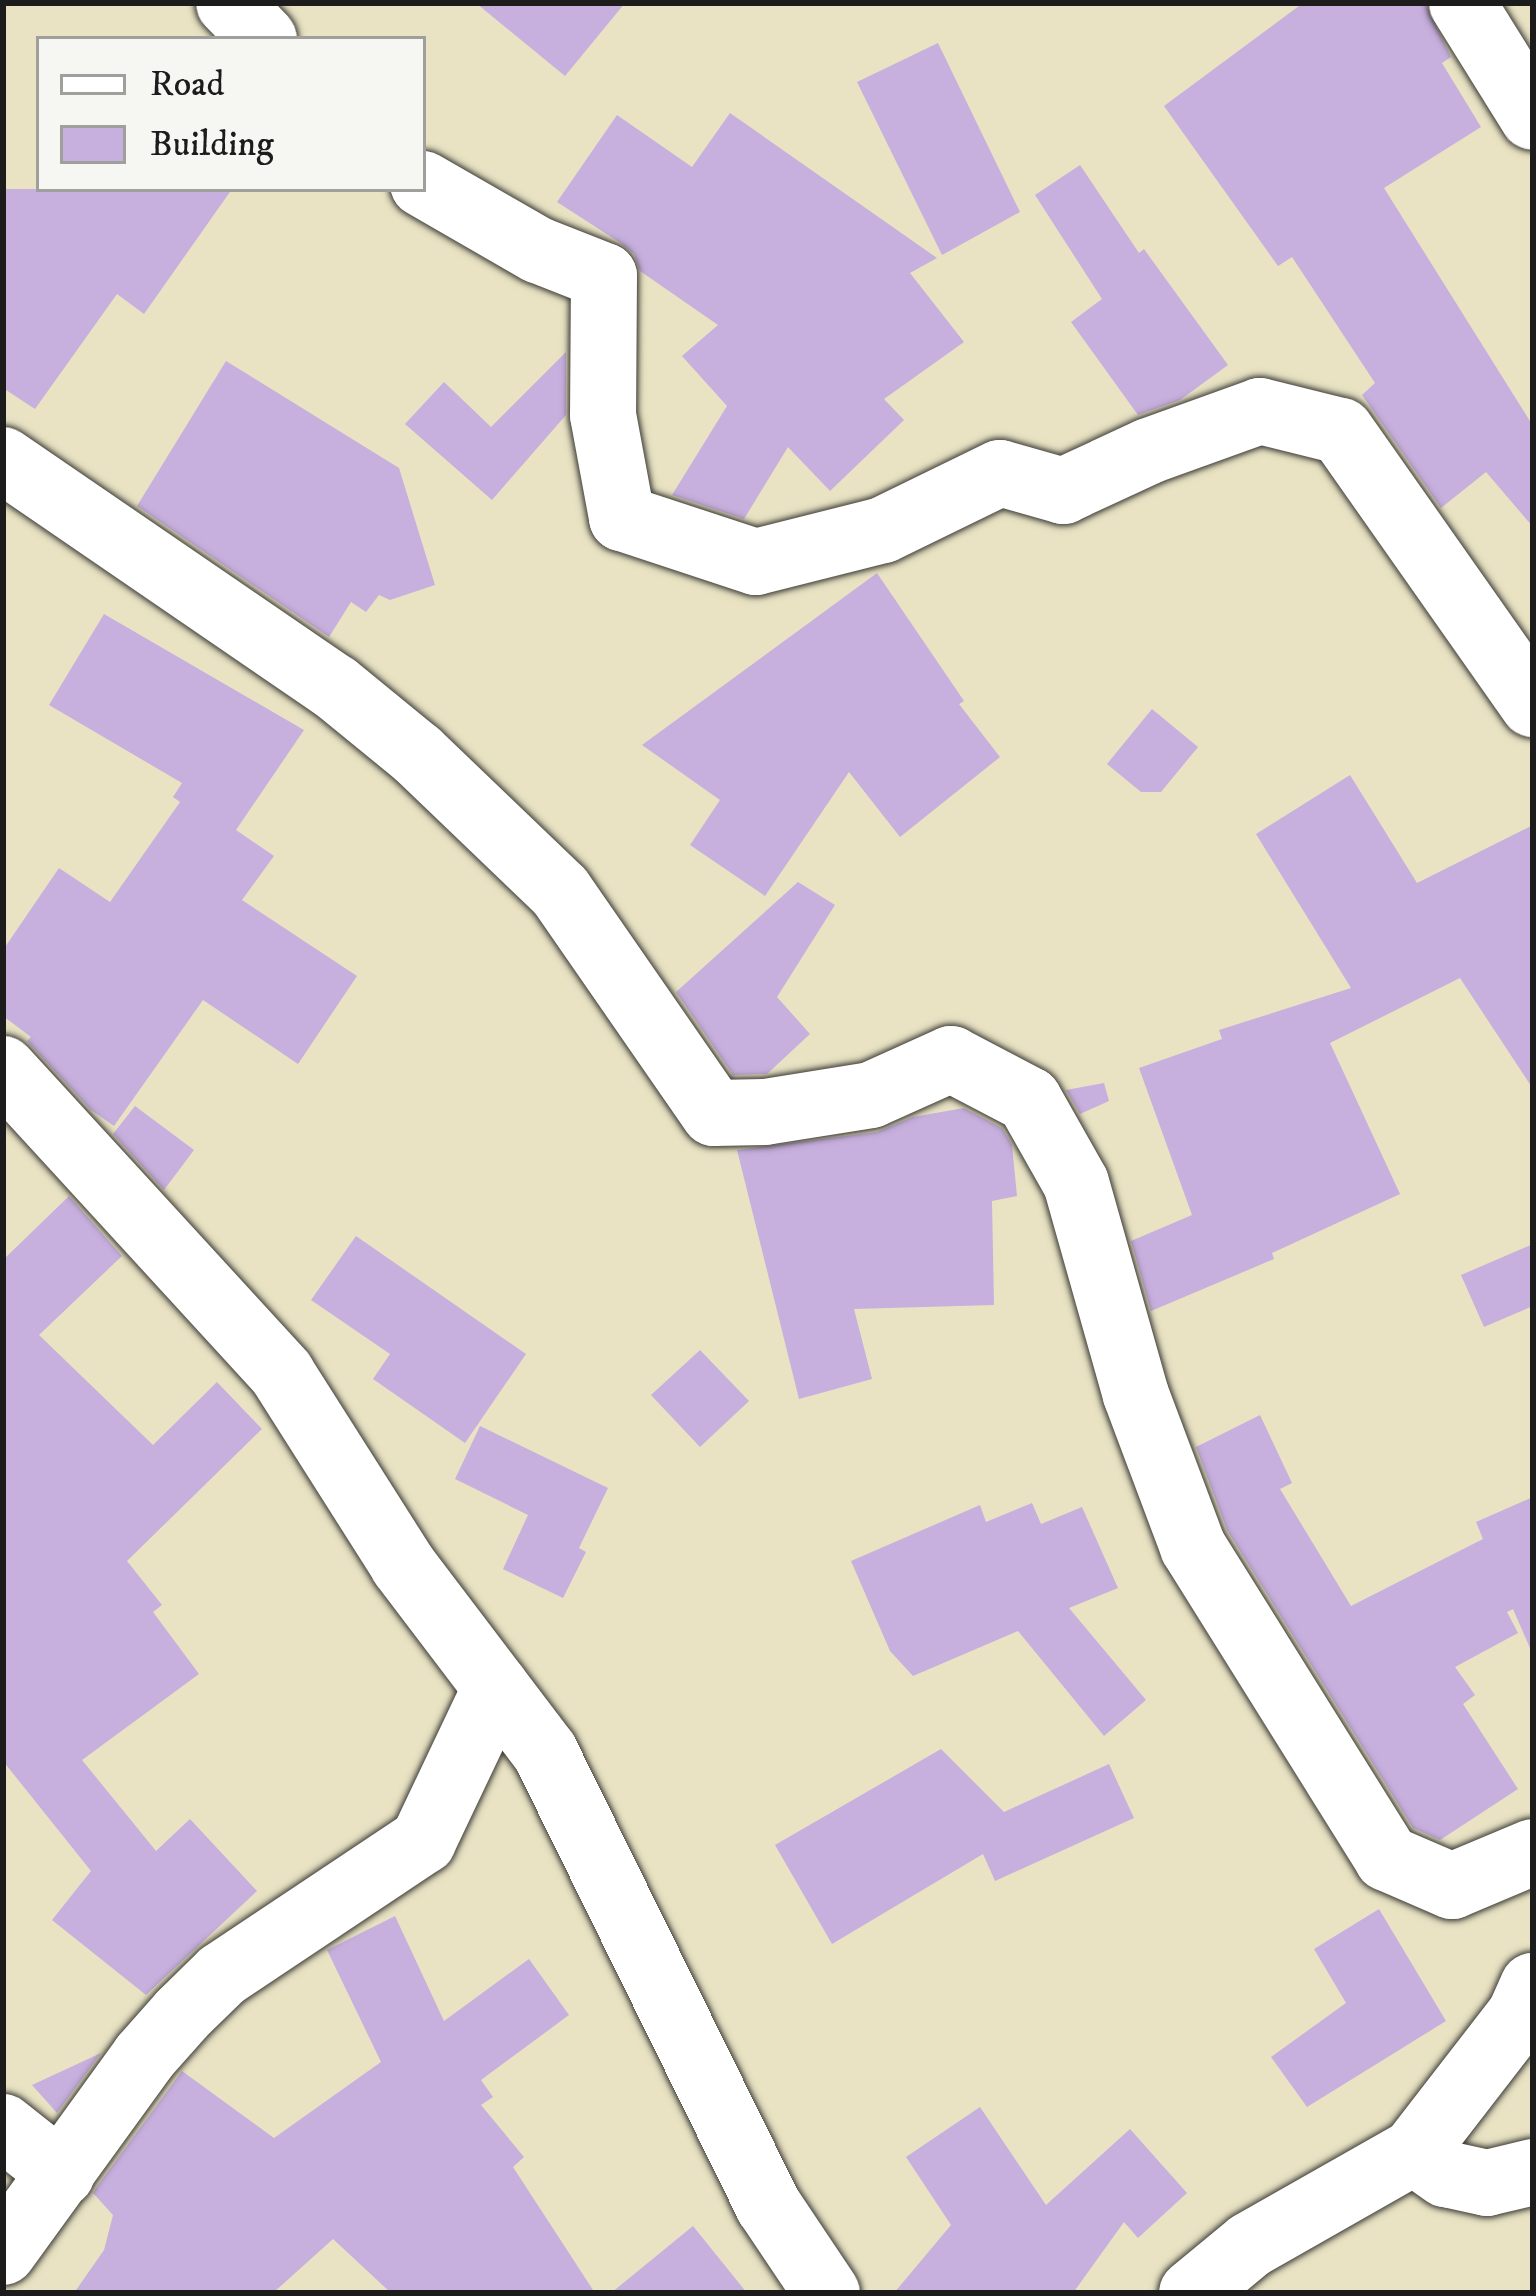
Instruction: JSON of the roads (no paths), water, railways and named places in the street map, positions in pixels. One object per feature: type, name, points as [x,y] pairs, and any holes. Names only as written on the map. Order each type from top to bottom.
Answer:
[{"type":"street","points":[[229,3],[261,36]]},
{"type":"street","points":[[1462,3],[1533,117]]},
{"type":"street","points":[[426,186],[538,250],[604,276],[602,415],[622,518],[756,562],[883,530],[1000,473],[1063,491],[1149,452],[1260,411],[1341,430],[1533,704]]},
{"type":"street","points":[[3,460],[335,687],[417,754],[560,891],[714,1113],[765,1112],[871,1095],[952,1059],[1029,1100],[1076,1183],[1136,1394],[1193,1547],[1387,1858],[1452,1886],[1533,1852]]},
{"type":"street","points":[[3,1069],[282,1374],[403,1565],[545,1752],[769,2205],[827,2293]]},
{"type":"street","points":[[3,2252],[144,2057],[222,1975],[423,1841],[496,1687]]},
{"type":"street","points":[[1192,2293],[1250,2245],[1414,2152],[1520,2014],[1533,1986]]},
{"type":"street","points":[[3,2127],[62,2174]]},
{"type":"street","points":[[1414,2152],[1446,2174],[1486,2182],[1533,2172]]}]
